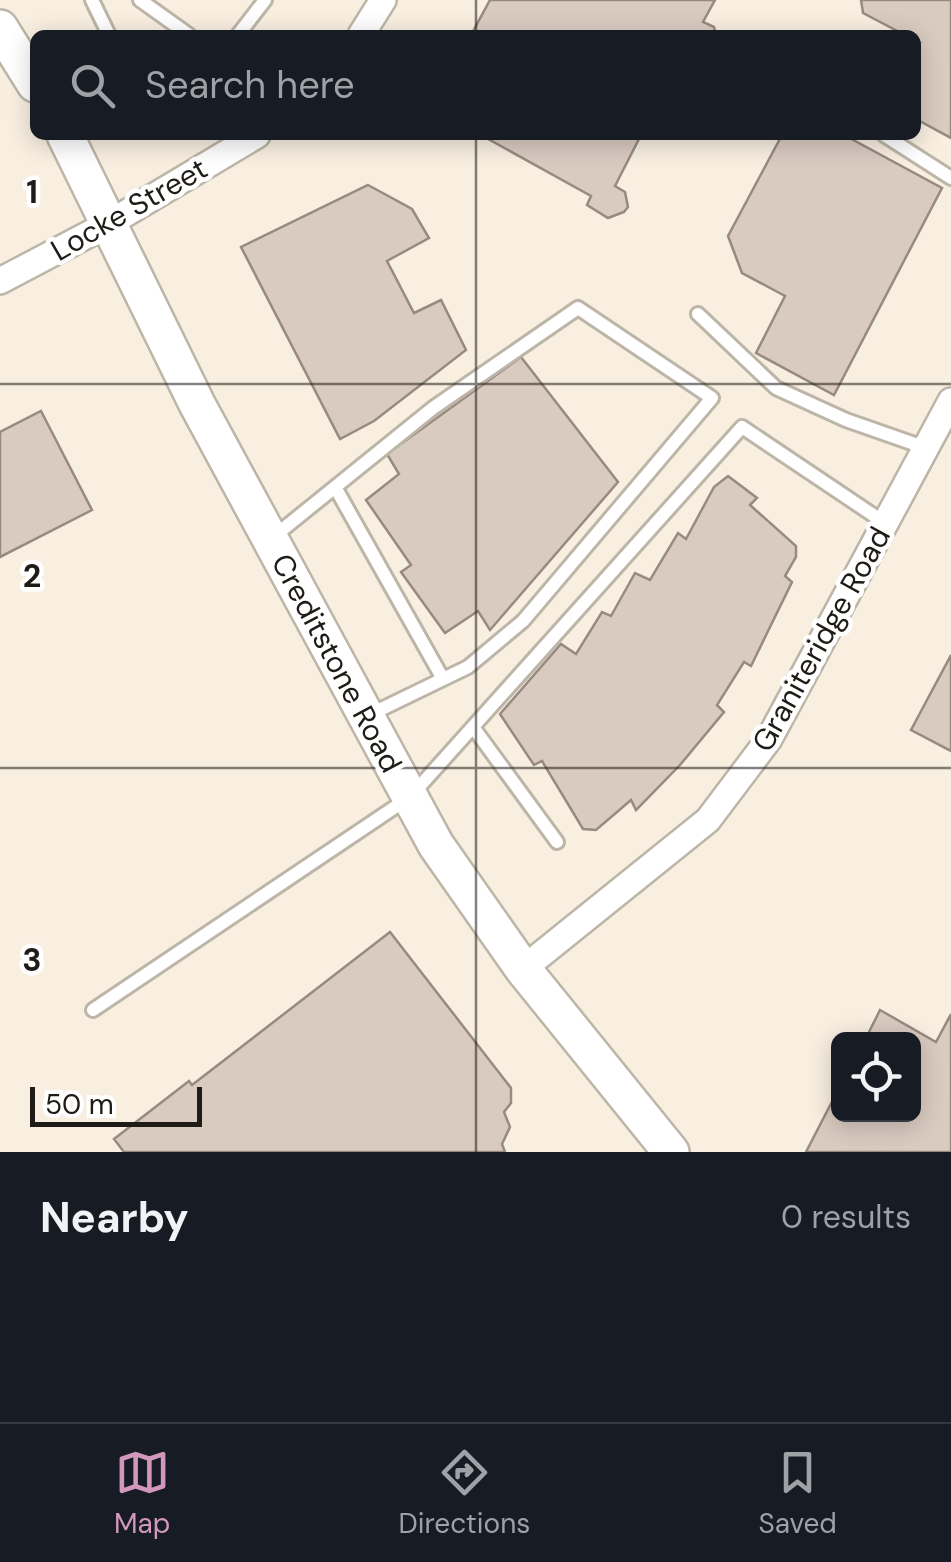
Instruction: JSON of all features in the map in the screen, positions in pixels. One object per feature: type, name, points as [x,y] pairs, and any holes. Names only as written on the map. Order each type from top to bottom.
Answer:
[{"type":"street","points":[[364,30],[382,0]]},
{"type":"street","points":[[0,28],[30,76]]},
{"type":"street","name":"Creditstone Road","points":[[67,140],[197,404],[436,845],[524,969],[671,1152]]},
{"type":"street","name":"Locke Street","points":[[0,281],[108,224],[249,140]]},
{"type":"street","name":"Graniteridge Road","points":[[524,969],[708,820],[769,739],[951,401]]},
{"type":"lane","points":[[92,0],[107,30]]},
{"type":"lane","points":[[140,0],[182,30]]},
{"type":"lane","points":[[242,30],[265,0]]},
{"type":"lane","points":[[892,140],[951,178]]},
{"type":"lane","points":[[270,540],[433,408],[578,308],[712,398],[522,621],[468,668],[365,717]]},
{"type":"lane","points":[[698,314],[776,388],[846,420],[926,448]]},
{"type":"lane","points":[[93,1010],[410,797],[742,427],[885,523]]},
{"type":"lane","points":[[335,487],[444,680]]},
{"type":"lane","points":[[473,726],[557,842]]},
{"type":"building","points":[[490,0],[715,0],[703,22],[715,30],[474,30]]},
{"type":"building","points":[[861,0],[951,0],[951,138],[921,122],[921,30],[895,30],[863,13]]},
{"type":"building","points":[[490,140],[638,140],[615,186],[625,192],[628,207],[624,212],[608,218],[587,205],[591,196]]},
{"type":"building","points":[[779,140],[853,140],[942,188],[834,395],[756,353],[785,296],[742,273],[728,236]]},
{"type":"building","points":[[368,185],[412,209],[429,238],[387,261],[414,313],[441,300],[466,350],[374,421],[340,439],[241,247]]},
{"type":"building","points":[[521,357],[618,482],[490,630],[478,611],[445,633],[401,572],[411,565],[366,500],[399,474],[387,454]]},
{"type":"building","points":[[41,411],[92,510],[0,557],[0,432]]},
{"type":"building","points":[[728,476],[757,498],[750,505],[796,546],[796,557],[785,576],[792,582],[751,666],[744,662],[717,705],[724,712],[680,765],[636,810],[631,800],[596,830],[583,829],[542,761],[534,765],[500,714],[561,644],[576,654],[602,612],[611,616],[635,573],[650,580],[678,533],[686,539],[714,487]]},
{"type":"building","points":[[951,655],[951,751],[911,730]]},
{"type":"building","points":[[390,932],[511,1088],[511,1103],[504,1112],[510,1127],[502,1144],[505,1152],[124,1152],[114,1139],[189,1081],[192,1085]]},
{"type":"building","points":[[880,1010],[918,1032],[869,1032]]},
{"type":"building","points":[[951,1014],[951,1152],[806,1152],[831,1104],[831,1122],[921,1122],[921,1033],[936,1042]]}]
